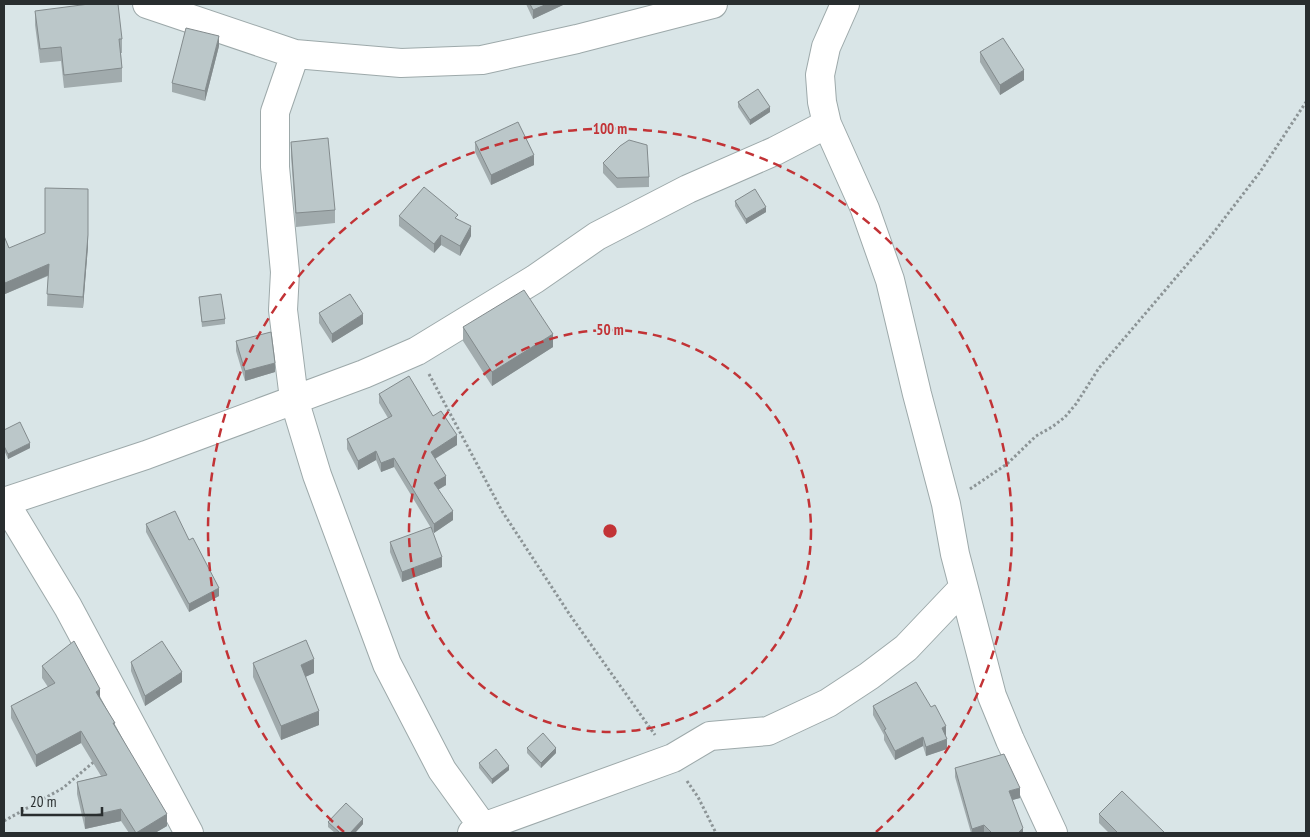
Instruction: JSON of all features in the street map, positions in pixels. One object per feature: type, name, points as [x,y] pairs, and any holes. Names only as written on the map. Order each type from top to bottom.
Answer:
[{"type":"street","points":[[147,4],[294,54],[401,63],[482,60],[577,39],[713,4]]},
{"type":"street","points":[[845,4],[826,47],[820,75],[822,102],[827,124],[865,209],[890,280],[946,504],[955,554],[992,696],[1034,795],[1053,833]]},
{"type":"street","points":[[294,54],[275,112],[275,167],[285,272],[283,310],[294,399],[318,475],[387,664],[442,770],[478,830],[673,758],[710,736],[768,731],[828,703],[869,676],[906,648],[964,588]]},
{"type":"street","points":[[189,833],[68,608],[4,501],[146,455],[364,374],[417,351],[535,279],[597,236],[688,189],[776,151],[827,124]]},
{"type":"path","points":[[946,504],[986,480],[1007,464],[1036,436],[1052,427],[1076,404],[1099,368],[1207,240],[1260,172],[1306,102]]},
{"type":"path","points":[[417,351],[502,511],[570,615],[632,704],[673,758],[698,798],[716,833]]},
{"type":"path","points":[[4,821],[63,788],[132,729]]},
{"type":"building","points":[[89,4],[118,4],[122,39],[119,39],[122,68],[64,75],[61,47],[40,49],[35,11]]},
{"type":"building","points":[[530,4],[547,4],[533,10]]},
{"type":"building","points":[[186,28],[219,36],[205,91],[172,83]]},
{"type":"building","points":[[1003,38],[1024,70],[1000,85],[980,52]]},
{"type":"building","points":[[758,89],[770,107],[750,120],[738,102]]},
{"type":"building","points":[[518,122],[534,155],[491,175],[475,142]]},
{"type":"building","points":[[328,138],[335,210],[296,213],[291,142]]},
{"type":"building","points":[[629,140],[647,145],[649,177],[617,178],[603,163]]},
{"type":"building","points":[[424,187],[458,215],[455,218],[471,226],[460,246],[441,235],[434,244],[399,216]]},
{"type":"building","points":[[45,188],[88,189],[88,235],[83,297],[47,294],[49,264],[5,283],[4,236],[9,248],[45,233]]},
{"type":"building","points":[[755,189],[766,207],[746,219],[735,201]]},
{"type":"building","points":[[524,290],[553,334],[492,372],[463,327]]},
{"type":"building","points":[[221,294],[225,319],[202,322],[199,297]]},
{"type":"building","points":[[350,294],[363,314],[332,334],[319,313]]},
{"type":"building","points":[[271,332],[275,363],[245,371],[236,341]]},
{"type":"building","points":[[409,376],[433,416],[441,411],[457,435],[431,452],[446,476],[434,483],[453,511],[434,524],[394,458],[381,463],[376,451],[358,461],[347,439],[392,416],[379,394]]},
{"type":"building","points":[[20,422],[30,443],[8,454],[4,446],[4,430]]},
{"type":"building","points":[[175,511],[189,540],[193,538],[219,588],[189,604],[146,524]]},
{"type":"building","points":[[431,527],[442,557],[402,572],[390,542]]},
{"type":"building","points":[[306,640],[314,659],[301,665],[319,711],[281,726],[253,663]]},
{"type":"building","points":[[74,641],[100,689],[96,692],[167,814],[136,833],[121,809],[85,817],[77,782],[107,775],[81,731],[36,755],[11,706],[55,683],[42,666]]},
{"type":"building","points":[[162,641],[182,672],[145,696],[131,662]]},
{"type":"building","points":[[916,682],[931,707],[935,705],[946,726],[942,728],[947,739],[926,747],[923,737],[895,751],[884,730],[886,729],[873,706]]},
{"type":"building","points":[[543,733],[556,748],[541,763],[527,748]]},
{"type":"building","points":[[496,749],[509,766],[492,779],[479,763]]},
{"type":"building","points":[[1004,754],[1020,788],[1009,791],[1023,828],[1018,833],[992,833],[984,825],[972,829],[955,768]]},
{"type":"building","points":[[1122,791],[1165,833],[1118,833],[1099,814]]},
{"type":"building","points":[[346,803],[363,819],[350,833],[340,833],[328,822]]}]
